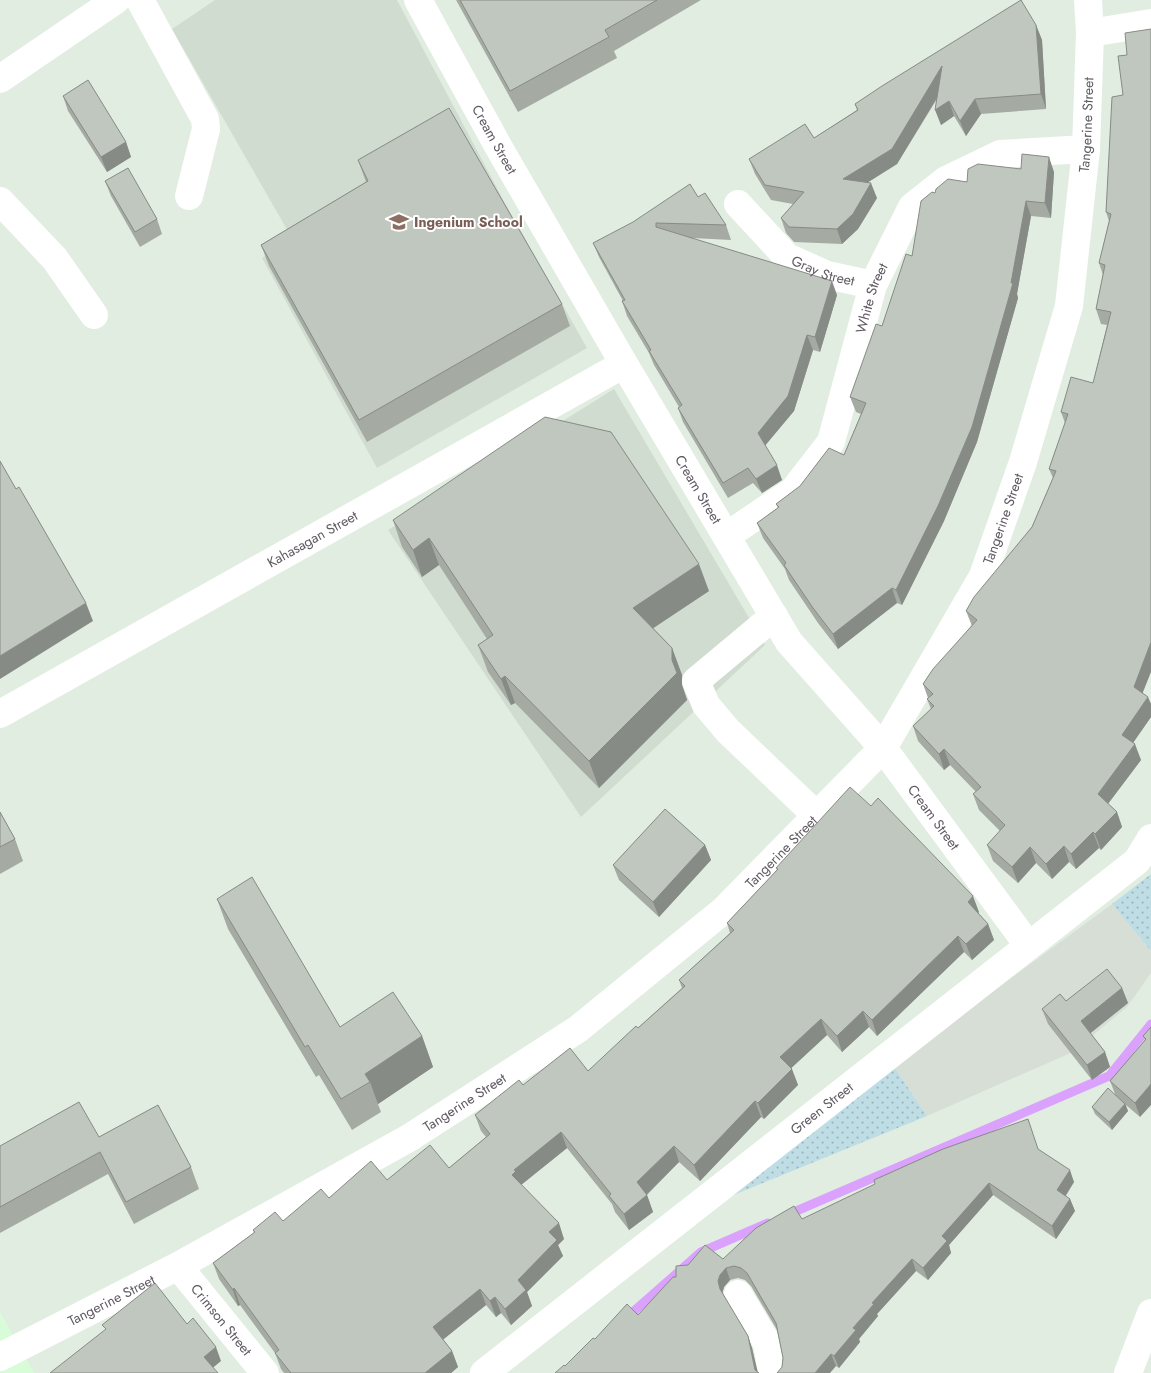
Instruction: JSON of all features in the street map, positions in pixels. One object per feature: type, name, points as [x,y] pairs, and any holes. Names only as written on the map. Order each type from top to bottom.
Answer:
[{"type":"street","points":[[0,79],[116,0]]},
{"type":"street","points":[[140,0],[205,119],[206,129],[189,196]]},
{"type":"street","name":"Cream Street","points":[[418,0],[498,146],[624,364],[728,535],[789,642],[883,748],[1028,944]]},
{"type":"street","name":"Tangerine Street","points":[[0,1357],[178,1266],[410,1138],[578,1028],[724,910],[883,748],[983,576],[1023,462],[1069,306],[1086,149],[1090,33],[1088,0]]},
{"type":"street","points":[[1090,33],[1151,23]]},
{"type":"street","name":"White Street","points":[[728,535],[793,491],[831,442],[873,285],[912,207],[946,180],[1000,154],[1086,149]]},
{"type":"street","points":[[0,201],[55,259],[94,315]]},
{"type":"street","name":"Gray Street","points":[[738,204],[787,257],[828,275],[873,285]]},
{"type":"street","name":"Kahasagan Street","points":[[0,714],[624,364]]},
{"type":"street","points":[[774,616],[696,682],[706,705],[723,724],[816,816]]},
{"type":"street","name":"Green Street","points":[[484,1373],[1028,944],[1137,862],[1151,838]]},
{"type":"street","name":"Crimson Street","points":[[178,1266],[265,1373]]},
{"type":"street","points":[[738,1294],[767,1343],[772,1373]]},
{"type":"street","points":[[1128,1373],[1151,1313]]},
{"type":"shaded area","name":"Ingenium School","points":[[215,0],[397,0],[505,203],[587,348],[377,468],[262,258],[293,240],[172,29]]},
{"type":"shaded area","points":[[614,389],[765,645],[581,817],[388,530]]},
{"type":"shaded area","points":[[1151,874],[1151,951],[1112,904]]},
{"type":"shaded area","points":[[1112,904],[1151,951],[1151,973],[1127,1007],[1073,1052],[927,1116],[893,1065]]},
{"type":"shaded area","points":[[893,1065],[927,1116],[726,1198]]},
{"type":"shaded area","points":[[0,1312],[34,1373],[0,1373]]},
{"type":"building","points":[[460,0],[657,0],[605,30],[609,37],[510,91]]},
{"type":"building","points":[[1021,0],[1036,25],[1041,94],[975,99],[960,121],[949,101],[935,110],[942,66],[892,149],[843,179],[871,183],[853,214],[837,229],[789,227],[781,218],[804,192],[765,185],[749,159],[805,124],[814,138],[858,110],[855,104],[882,86]]},
{"type":"building","points":[[1151,29],[1151,642],[1134,687],[1148,697],[1122,735],[1135,744],[1098,794],[1117,812],[1071,854],[1064,846],[1046,864],[1030,847],[1012,867],[987,845],[1005,825],[973,794],[981,787],[944,749],[939,754],[913,726],[934,706],[927,699],[933,694],[923,684],[933,669],[977,620],[966,611],[974,597],[1032,527],[1056,471],[1049,469],[1068,414],[1061,412],[1071,377],[1093,383],[1111,312],[1096,309],[1105,265],[1099,263],[1111,214],[1106,212],[1112,97],[1123,95],[1118,56],[1127,55],[1125,33]]},
{"type":"building","points":[[88,80],[126,142],[101,157],[63,96]]},
{"type":"building","points":[[449,108],[562,304],[359,420],[261,245],[368,181],[358,160]]},
{"type":"building","points":[[1022,154],[1049,157],[1045,203],[1026,201],[1011,283],[1013,283],[972,427],[938,506],[896,590],[892,588],[833,634],[813,608],[784,565],[786,563],[757,523],[779,507],[776,504],[800,486],[829,448],[844,455],[866,403],[850,397],[876,324],[882,326],[906,254],[912,256],[921,201],[932,192],[935,193],[936,189],[948,179],[967,182],[968,169],[978,164],[1021,169]]},
{"type":"building","points":[[128,168],[157,219],[135,232],[105,181]]},
{"type":"building","points":[[690,184],[698,197],[705,193],[726,225],[656,223],[656,227],[832,281],[815,337],[807,335],[788,396],[758,433],[777,465],[756,479],[748,468],[723,483],[678,408],[682,405],[649,351],[651,350],[622,301],[625,300],[593,243],[633,222]]},
{"type":"building","points":[[545,417],[611,432],[699,564],[633,608],[672,648],[672,660],[677,673],[589,761],[505,676],[501,679],[478,645],[493,635],[429,538],[413,550],[393,520]]},
{"type":"building","points":[[0,461],[16,489],[19,487],[86,603],[0,656]]},
{"type":"building","points":[[850,787],[871,806],[878,798],[973,896],[968,902],[988,924],[966,944],[958,936],[872,1020],[863,1011],[837,1036],[821,1019],[780,1057],[792,1069],[758,1103],[755,1101],[694,1165],[674,1146],[637,1182],[647,1195],[624,1214],[609,1196],[611,1194],[561,1132],[514,1170],[516,1171],[512,1175],[559,1223],[549,1232],[557,1240],[518,1280],[526,1290],[505,1309],[495,1297],[490,1301],[480,1289],[433,1327],[452,1351],[425,1373],[291,1373],[275,1353],[279,1350],[234,1288],[233,1290],[213,1263],[255,1232],[253,1230],[275,1212],[283,1221],[321,1189],[329,1198],[371,1161],[387,1180],[430,1145],[449,1168],[490,1134],[475,1115],[519,1080],[523,1085],[570,1048],[588,1071],[636,1026],[638,1028],[685,986],[679,980],[734,930],[727,923],[778,869],[776,868]]},
{"type":"building","points":[[665,809],[705,845],[653,902],[613,865]]},
{"type":"building","points":[[0,812],[15,839],[0,847]]},
{"type":"building","points":[[252,877],[340,1027],[393,992],[422,1036],[365,1074],[370,1082],[341,1099],[308,1045],[305,1047],[217,899]]},
{"type":"building","points":[[1107,969],[1122,988],[1081,1021],[1105,1052],[1087,1065],[1042,1009],[1060,994],[1066,1001]]},
{"type":"building","points":[[1151,1027],[1151,1084],[1135,1103],[1110,1081],[1146,1039],[1143,1036]]},
{"type":"building","points":[[1108,1088],[1125,1104],[1109,1122],[1092,1107]]},
{"type":"building","points":[[79,1102],[99,1137],[158,1105],[191,1167],[126,1202],[100,1152],[0,1207],[0,1146]]},
{"type":"building","points":[[1028,1119],[1038,1149],[1070,1170],[1057,1190],[1070,1199],[1052,1226],[989,1183],[942,1236],[947,1241],[923,1268],[912,1259],[872,1303],[874,1304],[853,1328],[856,1330],[834,1356],[831,1354],[815,1373],[777,1373],[782,1367],[783,1358],[776,1323],[747,1273],[741,1268],[734,1266],[726,1268],[718,1281],[720,1289],[748,1336],[755,1370],[759,1373],[555,1373],[565,1366],[593,1338],[595,1339],[627,1304],[638,1315],[673,1277],[676,1277],[676,1266],[688,1265],[705,1245],[723,1259],[756,1228],[794,1206],[802,1219],[875,1184],[874,1180],[943,1149]]},
{"type":"building","points":[[155,1283],[187,1324],[193,1318],[216,1347],[204,1357],[218,1373],[50,1373],[106,1329],[102,1325]]},
{"type":"waterway","points":[[787,1215],[1109,1076],[1151,1024]]},
{"type":"waterway","points":[[625,1319],[701,1252],[768,1223]]},
{"type":"place","name":"Ingenium School","points":[[399,222]]}]
